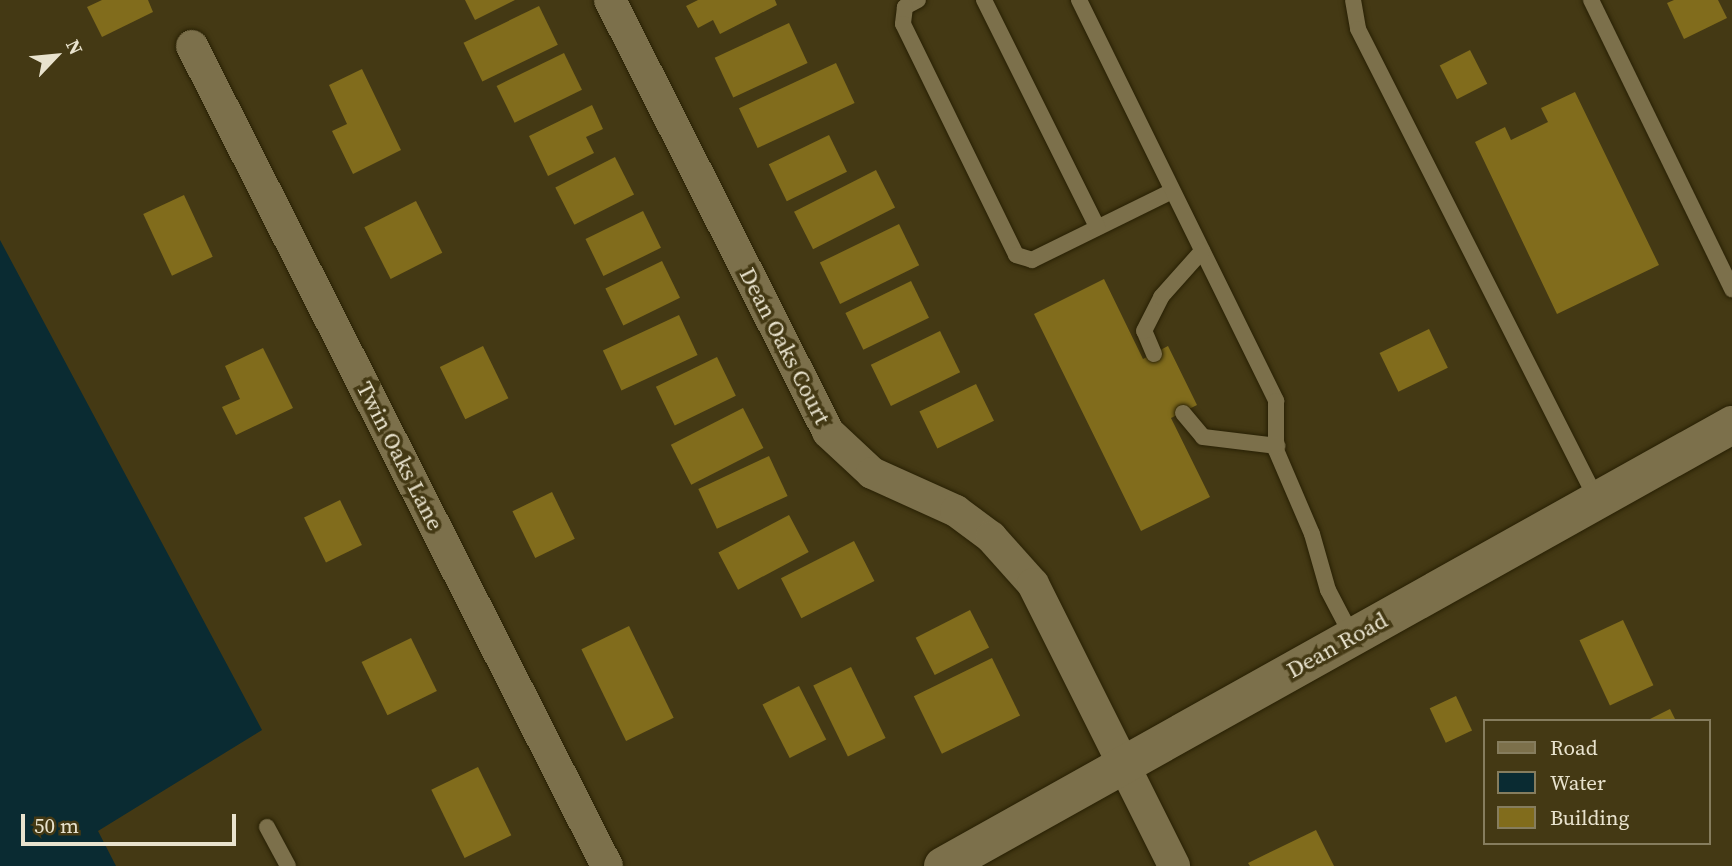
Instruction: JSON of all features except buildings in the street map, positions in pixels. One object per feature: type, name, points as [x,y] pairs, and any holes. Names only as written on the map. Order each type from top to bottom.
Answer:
[{"type":"main road","name":"Dean Road","points":[[943,866],[1732,425]]},
{"type":"street","name":"Dean Oaks Court","points":[[610,0],[828,432],[872,473],[956,510],[991,537],[1033,584],[1174,866]]},
{"type":"street","name":"Twin Oaks Lane","points":[[192,46],[607,866]]},
{"type":"lane","points":[[918,0],[905,7],[903,24],[1016,254],[1032,260],[1172,191]]},
{"type":"lane","points":[[984,0],[1097,228]]},
{"type":"lane","points":[[1079,0],[1276,401],[1277,446],[1312,534],[1328,590],[1352,636]]},
{"type":"lane","points":[[1353,0],[1358,29],[1597,500]]},
{"type":"lane","points":[[1591,0],[1732,289]]},
{"type":"lane","points":[[1154,354],[1144,331],[1161,297],[1202,251]]},
{"type":"lane","points":[[1183,413],[1203,437],[1277,446]]},
{"type":"lane","points":[[267,827],[288,866]]},
{"type":"water","points":[[0,240],[262,730],[98,831],[116,866],[0,866]]}]
